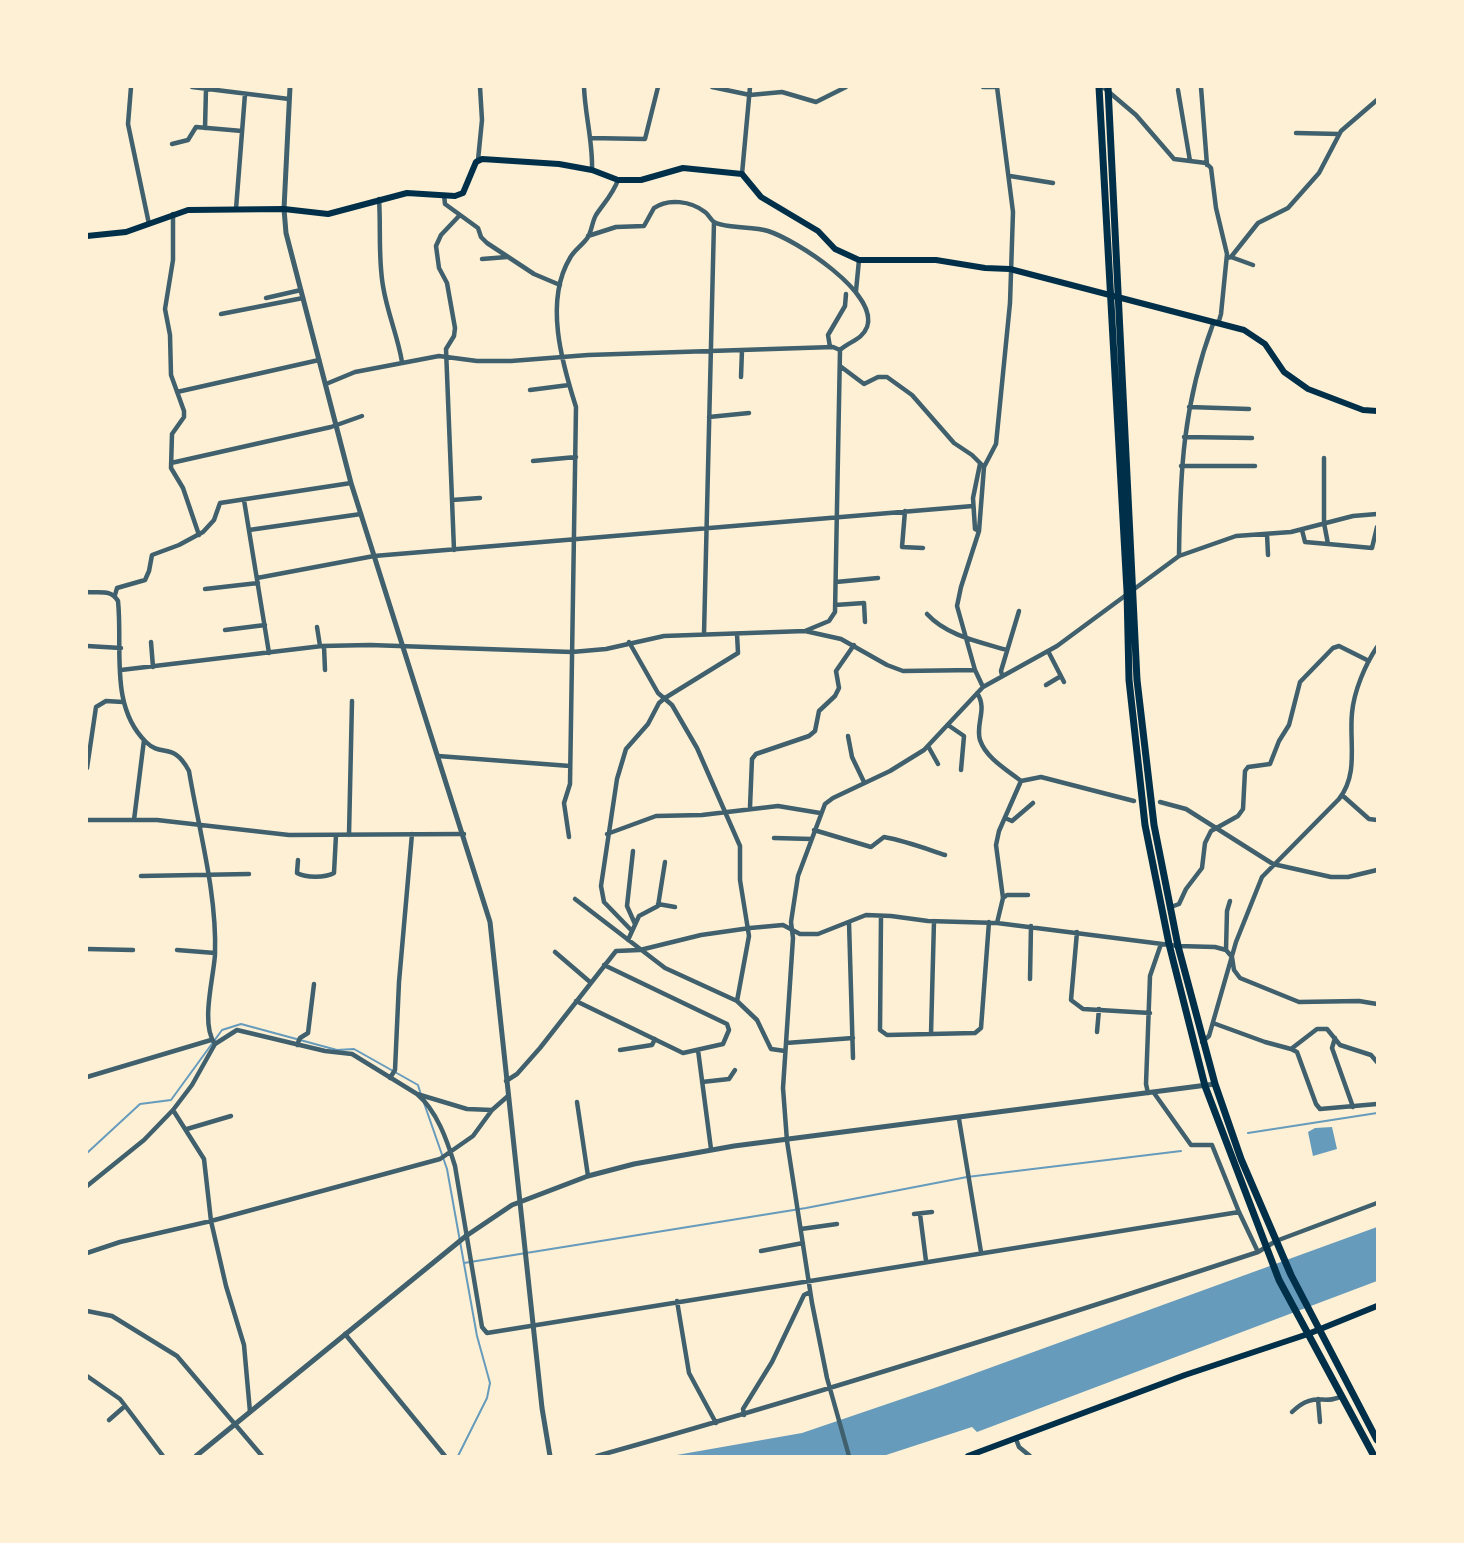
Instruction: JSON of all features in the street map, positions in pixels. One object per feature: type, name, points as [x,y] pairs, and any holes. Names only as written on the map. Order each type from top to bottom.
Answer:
[{"type":"highway","points":[[1099,87],[1127,591],[1129,680],[1145,825],[1165,944],[1205,1086],[1279,1280],[1374,1456]]},
{"type":"highway","points":[[1108,90],[1137,680],[1144,758],[1178,946],[1202,1042],[1241,1159],[1276,1241],[1318,1329],[1377,1440]]},
{"type":"main road","points":[[87,236],[126,232],[188,210],[284,209],[328,213],[407,193],[455,196],[463,193],[478,160],[560,164],[592,170],[618,180],[641,180],[683,168],[742,174],[761,197],[818,231],[835,249],[859,260],[936,260],[985,268],[1010,269],[1219,321],[1255,335],[1265,344],[1284,372],[1308,389],[1364,410],[1377,411]]},
{"type":"main road","points":[[968,1456],[1185,1375],[1308,1334],[1377,1306]]},
{"type":"street","points":[[131,87],[129,124],[149,224]]},
{"type":"street","points":[[192,87],[289,99]]},
{"type":"street","points":[[290,87],[284,209],[286,233],[351,483],[464,834],[493,937],[532,1324],[550,1456]]},
{"type":"street","points":[[478,160],[482,120],[480,87]]},
{"type":"street","points":[[584,87],[592,170]]},
{"type":"street","points":[[590,138],[645,139],[658,87]]},
{"type":"street","points":[[712,87],[750,95],[782,93],[816,102],[846,87]]},
{"type":"street","points":[[742,174],[750,87]]},
{"type":"street","points":[[980,531],[975,529],[973,506],[982,466],[996,444],[1010,303],[1013,212],[997,87],[983,87]]},
{"type":"street","points":[[1103,87],[1136,115],[1174,159],[1207,165],[1211,168],[1229,257],[1219,321],[1213,324],[1197,366],[1189,407],[1181,466],[1179,556]]},
{"type":"street","points":[[1201,87],[1207,165]]},
{"type":"street","points":[[205,128],[206,89]]},
{"type":"street","points":[[1178,90],[1190,161]]},
{"type":"street","points":[[236,209],[245,94]]},
{"type":"street","points":[[1229,257],[1258,223],[1288,208],[1319,173],[1339,134],[1377,100]]},
{"type":"street","points":[[172,144],[188,140],[196,127],[242,131]]},
{"type":"street","points":[[1296,133],[1339,134]]},
{"type":"street","points":[[1010,176],[1053,183]]},
{"type":"street","points":[[569,837],[564,803],[570,784],[576,407],[562,358],[558,318],[560,285],[570,257],[588,237],[596,216],[609,199],[618,180]]},
{"type":"street","points":[[444,195],[445,204],[478,228],[481,237],[487,243],[534,274],[560,285]]},
{"type":"street","points":[[379,199],[381,274],[389,320],[402,363]]},
{"type":"street","points":[[326,384],[355,372],[446,356],[477,362],[830,347],[840,350],[863,335],[868,325],[866,306],[856,291],[821,260],[767,231],[714,222],[704,211],[693,206],[670,201],[654,208],[644,226],[616,227],[588,237]]},
{"type":"street","points":[[173,214],[173,260],[165,309],[170,335],[171,375],[184,417],[172,434],[171,468],[183,488],[199,535]]},
{"type":"street","points":[[454,550],[446,349],[454,336],[455,328],[447,283],[439,268],[436,246],[441,235],[459,216]]},
{"type":"street","points":[[704,634],[714,222]]},
{"type":"street","points":[[483,259],[507,257]]},
{"type":"street","points":[[1229,257],[1252,265]]},
{"type":"street","points":[[856,291],[859,260]]},
{"type":"street","points":[[266,298],[301,290]]},
{"type":"street","points":[[830,347],[828,335],[845,306],[846,294]]},
{"type":"street","points":[[221,314],[303,298]]},
{"type":"street","points":[[741,377],[742,350]]},
{"type":"street","points":[[805,631],[829,621],[835,612],[840,350]]},
{"type":"street","points":[[177,392],[319,360]]},
{"type":"street","points":[[840,366],[864,384],[878,377],[887,377],[896,383],[912,395],[954,443],[972,455],[982,466],[980,531],[957,606],[975,670],[983,687]]},
{"type":"street","points":[[530,390],[569,385]]},
{"type":"street","points":[[1189,407],[1249,409]]},
{"type":"street","points":[[709,417],[749,413]]},
{"type":"street","points":[[171,463],[336,425],[362,416]]},
{"type":"street","points":[[1184,437],[1252,438]]},
{"type":"street","points":[[533,461],[576,457]]},
{"type":"street","points":[[1324,458],[1324,523],[1328,544]]},
{"type":"street","points":[[1181,466],[1255,466]]},
{"type":"street","points":[[115,595],[117,588],[145,580],[150,570],[152,555],[156,551],[179,545],[199,535],[214,520],[220,503],[351,483]]},
{"type":"street","points":[[452,500],[480,498]]},
{"type":"street","points":[[244,500],[269,652]]},
{"type":"street","points":[[205,589],[374,556],[973,506]]},
{"type":"street","points":[[905,511],[903,547],[923,549]]},
{"type":"street","points":[[249,530],[361,514]]},
{"type":"street","points":[[849,1456],[830,1388],[810,1292],[787,1141],[783,1088],[791,922],[798,876],[820,813],[833,798],[890,771],[928,746],[983,687],[1048,651],[1127,591],[1179,556],[1236,536],[1302,530],[1353,516],[1377,514]]},
{"type":"street","points":[[1302,530],[1305,542],[1372,548],[1377,527]]},
{"type":"street","points":[[1267,534],[1268,555]]},
{"type":"street","points":[[836,582],[878,578]]},
{"type":"street","points":[[87,592],[108,592],[115,595],[118,601],[125,711],[144,740],[154,748],[171,751],[183,759],[189,771],[216,927],[215,953],[207,1003],[213,1042],[192,1085],[173,1110],[144,1140],[87,1186]]},
{"type":"street","points":[[835,605],[864,603],[865,622]]},
{"type":"street","points":[[1002,675],[1001,671],[1019,611]]},
{"type":"street","points":[[927,614],[936,624],[966,638],[1007,650]]},
{"type":"street","points":[[225,630],[265,625]]},
{"type":"street","points":[[317,627],[325,670]]},
{"type":"street","points":[[121,670],[322,646],[403,646],[572,652],[606,649],[629,642],[704,634],[805,631],[832,636],[854,645],[887,665],[903,670],[975,670]]},
{"type":"street","points":[[632,931],[604,902],[602,894],[608,834],[617,779],[626,749],[648,724],[658,703],[738,653],[737,634]]},
{"type":"street","points":[[151,642],[153,667]]},
{"type":"street","points":[[629,642],[658,693],[665,698],[696,748],[740,846],[740,880],[749,936],[737,1001]]},
{"type":"street","points":[[750,807],[752,759],[756,754],[808,736],[815,731],[819,711],[835,696],[839,688],[836,671],[854,645]]},
{"type":"street","points":[[87,646],[121,648]]},
{"type":"street","points":[[1171,907],[1179,904],[1185,889],[1202,868],[1205,843],[1211,831],[1238,816],[1243,809],[1243,781],[1248,767],[1270,764],[1279,741],[1289,725],[1296,694],[1305,674],[1333,648],[1339,646],[1369,661]]},
{"type":"street","points":[[1202,1042],[1209,1036],[1232,957],[1262,877],[1342,795],[1349,784],[1354,702],[1369,661],[1377,647]]},
{"type":"street","points":[[1048,651],[1064,682]]},
{"type":"street","points":[[1046,685],[1061,676]]},
{"type":"street","points":[[977,693],[982,700],[981,742],[990,756],[1021,781]]},
{"type":"street","points":[[87,768],[96,707],[106,701],[123,702]]},
{"type":"street","points":[[349,835],[352,701]]},
{"type":"street","points":[[948,726],[964,736],[961,770]]},
{"type":"street","points":[[848,736],[852,757],[864,782]]},
{"type":"street","points":[[134,820],[144,740]]},
{"type":"street","points":[[928,746],[938,764]]},
{"type":"street","points":[[438,756],[570,766]]},
{"type":"street","points":[[1021,781],[1041,777],[1134,801]]},
{"type":"street","points":[[997,923],[1003,898],[996,845],[1021,781]]},
{"type":"street","points":[[1342,795],[1369,819],[1377,820]]},
{"type":"street","points":[[1160,802],[1186,809],[1273,864],[1331,877],[1348,877],[1377,870]]},
{"type":"street","points":[[1005,818],[1012,821],[1033,803]]},
{"type":"street","points":[[608,834],[656,816],[702,815],[750,807],[778,806],[820,813]]},
{"type":"street","points":[[87,820],[157,820],[270,834],[464,834]]},
{"type":"street","points":[[814,830],[871,847],[884,837],[913,842],[918,847],[945,855]]},
{"type":"street","points":[[390,1078],[395,1070],[399,982],[412,834]]},
{"type":"street","points":[[298,860],[297,873],[302,876],[329,876],[334,873],[336,835]]},
{"type":"street","points":[[774,838],[812,839]]},
{"type":"street","points":[[633,851],[627,906],[635,924]]},
{"type":"street","points":[[658,904],[665,862]]},
{"type":"street","points":[[141,876],[249,874]]},
{"type":"street","points":[[1003,898],[1007,895],[1028,895]]},
{"type":"street","points":[[575,899],[665,968],[737,1001],[758,1020],[771,1049],[785,1051]]},
{"type":"street","points":[[1226,950],[1227,912],[1230,901]]},
{"type":"street","points":[[628,940],[639,916],[658,904],[675,907]]},
{"type":"street","points":[[507,1081],[517,1074],[616,951],[640,950],[701,935],[747,929],[783,926],[800,934],[818,934],[866,915],[1032,926],[1178,946],[1196,945],[1226,950],[1232,957],[1234,970],[1240,978],[1299,1002],[1359,1001],[1377,1004]]},
{"type":"street","points":[[881,916],[880,1030],[887,1035],[975,1033],[981,1028],[989,922]]},
{"type":"street","points":[[931,1034],[933,921]]},
{"type":"street","points":[[849,922],[853,1058]]},
{"type":"street","points":[[1030,979],[1032,926]]},
{"type":"street","points":[[1077,932],[1071,1000],[1083,1009],[1150,1013]]},
{"type":"street","points":[[1165,944],[1150,976],[1146,1084],[1191,1145],[1212,1144],[1239,1212],[1258,1252]]},
{"type":"street","points":[[87,949],[133,950]]},
{"type":"street","points":[[177,950],[215,953]]},
{"type":"street","points":[[555,952],[590,982]]},
{"type":"street","points":[[576,1001],[683,1053],[723,1044],[729,1030],[727,1024],[604,965]]},
{"type":"street","points":[[297,1044],[300,1038],[308,1033],[314,984]]},
{"type":"street","points":[[1097,1032],[1098,1010]]},
{"type":"street","points":[[1213,1023],[1297,1052],[1316,1104],[1320,1109],[1377,1104]]},
{"type":"street","points":[[1291,1049],[1317,1029],[1328,1029],[1346,1048],[1371,1054],[1377,1062]]},
{"type":"street","points":[[87,1077],[213,1042],[237,1030],[352,1054],[417,1094],[428,1103],[451,1153],[464,1214],[482,1328],[487,1332],[1239,1212]]},
{"type":"street","points":[[786,1043],[853,1038]]},
{"type":"street","points":[[1335,1038],[1332,1048],[1353,1107]]},
{"type":"street","points":[[620,1050],[652,1045],[655,1039]]},
{"type":"street","points":[[698,1050],[711,1149]]},
{"type":"street","points":[[702,1082],[729,1079],[735,1070]]},
{"type":"street","points":[[196,1456],[466,1236],[519,1202],[588,1176],[634,1164],[711,1149],[959,1119],[1215,1084]]},
{"type":"street","points":[[417,1094],[467,1109],[492,1110]]},
{"type":"street","points":[[87,1253],[120,1242],[211,1221],[440,1159],[473,1136],[492,1110],[508,1096]]},
{"type":"street","points":[[577,1102],[588,1176]]},
{"type":"street","points":[[173,1110],[204,1158],[211,1221],[226,1286],[244,1345],[250,1412]]},
{"type":"street","points":[[187,1129],[231,1116]]},
{"type":"street","points":[[959,1119],[981,1252]]},
{"type":"street","points":[[597,1456],[744,1415],[1258,1252],[1276,1241],[1377,1203]]},
{"type":"street","points":[[914,1214],[932,1212]]},
{"type":"street","points":[[920,1214],[926,1261]]},
{"type":"street","points":[[801,1229],[837,1224]]},
{"type":"street","points":[[761,1251],[803,1244]]},
{"type":"street","points":[[744,1415],[743,1409],[772,1362],[804,1294],[810,1292]]},
{"type":"street","points":[[677,1301],[689,1373],[716,1423]]},
{"type":"street","points":[[87,1311],[112,1316],[177,1356],[262,1456]]},
{"type":"street","points":[[345,1335],[445,1456]]},
{"type":"street","points":[[87,1376],[120,1399],[163,1456]]},
{"type":"street","points":[[1292,1412],[1303,1402],[1336,1399],[1342,1396]]},
{"type":"street","points":[[1318,1399],[1320,1422]]},
{"type":"street","points":[[109,1420],[125,1406]]},
{"type":"street","points":[[1016,1438],[1019,1447],[1030,1456]]},
{"type":"water","points":[[1332,1127],[1337,1149],[1313,1156],[1308,1132],[1315,1128]]},
{"type":"water","points":[[1377,1227],[1377,1281],[977,1432],[972,1427],[883,1456],[671,1456],[802,1433],[940,1386]]},
{"type":"waterway","points":[[87,1153],[140,1104],[171,1100],[222,1030],[241,1024],[337,1050],[354,1049],[418,1085],[421,1095]]},
{"type":"waterway","points":[[424,1103],[447,1169],[477,1336],[490,1383],[487,1398],[458,1456]]},
{"type":"waterway","points":[[1248,1133],[1377,1113]]},
{"type":"waterway","points":[[464,1263],[806,1208],[967,1177],[1181,1151]]}]
